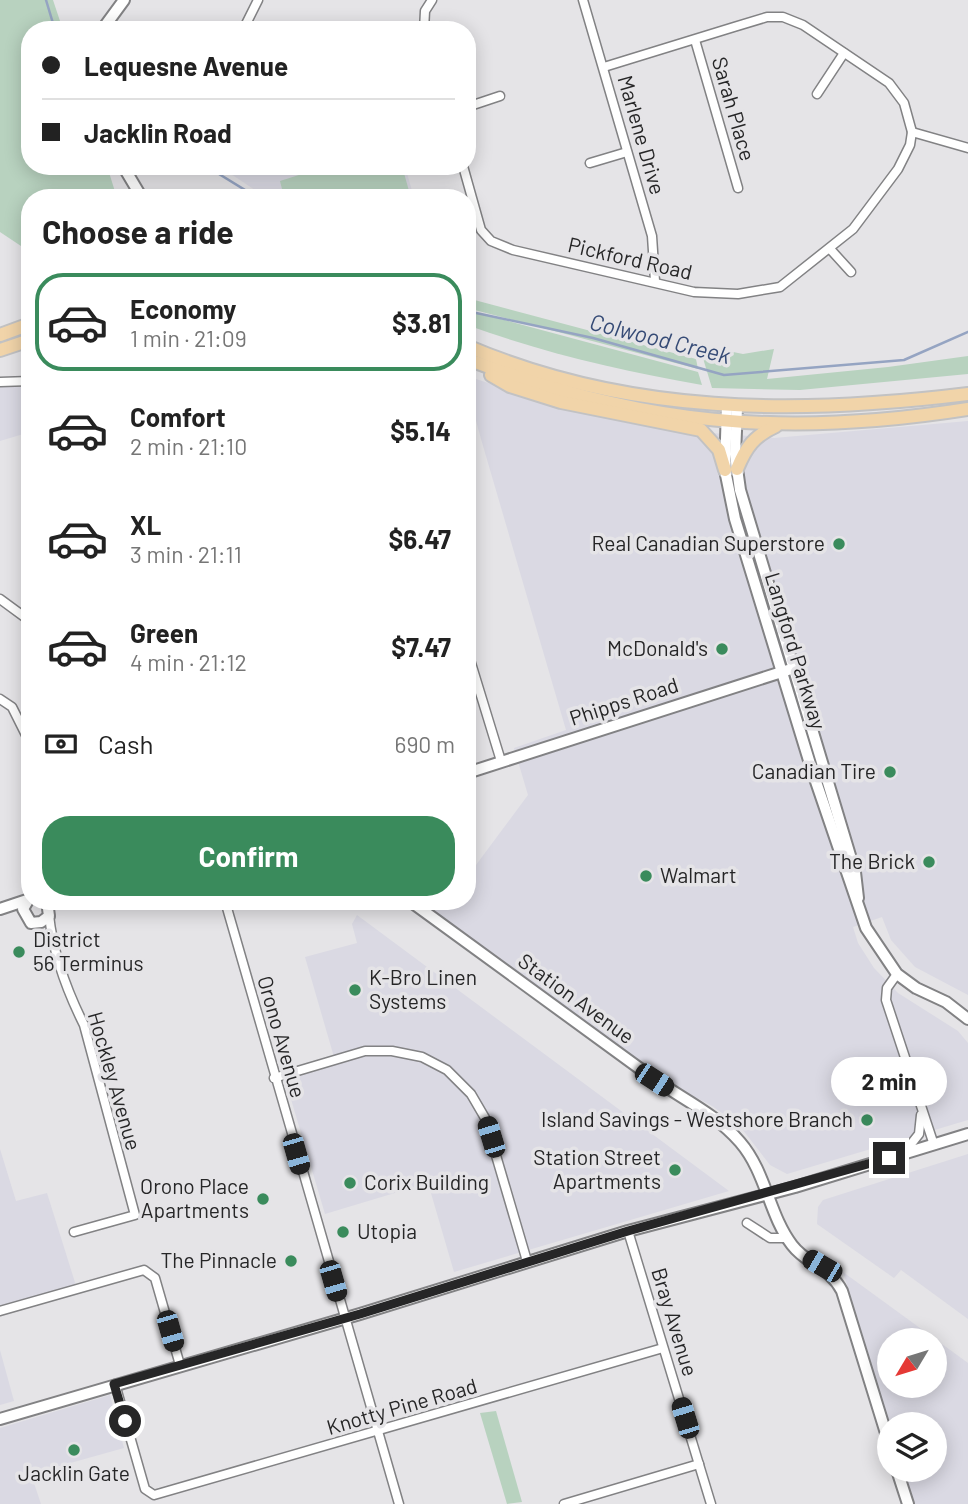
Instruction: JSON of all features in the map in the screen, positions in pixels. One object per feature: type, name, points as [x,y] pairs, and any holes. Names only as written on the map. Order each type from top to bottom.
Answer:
[{"type":"main road","points":[[109,21],[124,0]]},
{"type":"main road","points":[[0,335],[21,327]]},
{"type":"main road","points":[[0,351],[21,343]]},
{"type":"main road","points":[[476,349],[570,382],[623,394],[732,407],[833,407],[968,394]]},
{"type":"main road","points":[[476,363],[571,395],[685,418],[731,423],[779,424],[900,417],[968,409]]},
{"type":"main road","points":[[476,365],[510,386],[561,402],[701,430],[731,469],[753,439],[779,424]]},
{"type":"main road","name":"Langford Parkway","points":[[732,407],[731,469],[735,519],[847,875],[871,937],[897,974],[916,989],[946,1002],[968,1019]]},
{"type":"main road","name":"Langford Parkway","points":[[731,469],[855,872],[858,901]]},
{"type":"main road","name":"Phipps Road","points":[[476,770],[794,668]]},
{"type":"main road","points":[[0,909],[21,903]]},
{"type":"main road","points":[[24,910],[30,921]]},
{"type":"main road","points":[[0,915],[18,915],[30,921],[43,922],[49,910]]},
{"type":"main road","name":"Station Avenue","points":[[422,910],[654,1080],[718,1120],[755,1162],[787,1238]]},
{"type":"main road","points":[[0,1419],[628,1231],[968,1134]]},
{"type":"main road","points":[[787,1238],[799,1252],[832,1275],[842,1291],[879,1412]]},
{"type":"main road","points":[[901,1482],[908,1504]]},
{"type":"street","points":[[248,21],[258,0]]},
{"type":"street","points":[[424,21],[425,11],[432,0]]},
{"type":"street","name":"Marlene Drive","points":[[583,0],[652,236],[655,281]]},
{"type":"street","points":[[604,67],[767,17],[783,17],[803,25],[889,83],[904,103],[912,132],[968,148]]},
{"type":"street","name":"Sarah Place","points":[[695,40],[738,188]]},
{"type":"street","points":[[817,94],[844,53]]},
{"type":"street","points":[[476,104],[500,96]]},
{"type":"street","name":"Pickford Road","points":[[476,212],[481,230],[491,241],[513,250],[716,295],[756,293],[780,287],[831,250],[853,229],[898,169],[912,132]]},
{"type":"street","points":[[590,163],[627,152]]},
{"type":"street","points":[[831,250],[851,272]]},
{"type":"street","points":[[0,383],[21,382]]},
{"type":"street","points":[[0,598],[21,614]]},
{"type":"street","points":[[476,679],[501,761]]},
{"type":"street","points":[[3,700],[16,714],[21,724]]},
{"type":"street","name":"Hockley Avenue","points":[[51,910],[51,938],[75,1008],[84,1026],[135,1215],[74,1232]]},
{"type":"street","name":"Orono Avenue","points":[[227,910],[399,1504]]},
{"type":"street","name":"Hockley Avenue","points":[[30,921],[51,938]]},
{"type":"street","points":[[897,974],[887,988],[886,1000],[934,1145]]},
{"type":"street","points":[[274,1078],[365,1051],[392,1051],[422,1056],[447,1070],[471,1094],[485,1118],[527,1261]]},
{"type":"street","points":[[903,1154],[919,1133],[922,1112]]},
{"type":"street","points":[[747,1223],[770,1238],[787,1238]]},
{"type":"street","name":"Bray Avenue","points":[[628,1231],[711,1504]]},
{"type":"street","points":[[0,1311],[144,1270],[155,1278],[180,1365]]},
{"type":"street","name":"Knotty Pine Road","points":[[114,1384],[148,1493],[160,1494],[663,1348]]},
{"type":"street","points":[[564,1504],[582,1502],[699,1464]]},
{"type":"shaded area","points":[[232,175],[408,175],[411,189],[254,189]]},
{"type":"shaded area","points":[[476,379],[561,407],[663,429],[774,438],[968,421],[968,995],[915,967],[891,940],[882,917],[853,927],[858,943],[874,968],[898,993],[958,1031],[968,1043],[968,1120],[787,1174],[770,1165],[739,1125],[712,1106],[661,1079],[433,910],[476,910],[476,865],[528,795],[514,748],[566,730],[476,421]]},
{"type":"shaded area","points":[[21,385],[21,435],[0,441],[0,386]]},
{"type":"shaded area","points":[[357,915],[729,1191],[454,1272],[428,1183],[325,1214],[285,1079],[336,1064],[305,957],[357,943],[352,924]]},
{"type":"shaded area","points":[[0,1149],[16,1201],[47,1193],[78,1292],[0,1316]]},
{"type":"shaded area","points":[[968,1154],[968,1319],[901,1270],[894,1278],[817,1224],[818,1207],[823,1200]]},
{"type":"shaded area","points":[[843,1272],[920,1328],[877,1328],[877,1382]]},
{"type":"shaded area","points":[[947,1348],[968,1363],[968,1504],[915,1504],[908,1482],[947,1482],[947,1412],[886,1412],[882,1398],[947,1398]]},
{"type":"shaded area","points":[[0,1350],[14,1401],[0,1405]]},
{"type":"shaded area","points":[[110,1395],[124,1448],[31,1474],[41,1504],[0,1504],[0,1428]]},
{"type":"green space","points":[[0,0],[53,0],[60,21],[21,21],[21,175],[110,175],[114,189],[21,189],[21,246],[0,232]]},
{"type":"green space","points":[[299,175],[405,175],[408,189],[282,189],[280,181]]},
{"type":"green space","points":[[476,300],[696,359],[698,369],[476,310]]},
{"type":"green space","points":[[476,312],[698,372],[702,385],[583,360],[476,328]]},
{"type":"green space","points":[[699,345],[743,354],[774,349],[767,379],[968,356],[968,374],[800,390],[712,388]]},
{"type":"green space","points":[[496,1411],[522,1502],[507,1504],[480,1413]]},
{"type":"waterway","name":"Colwood Creek","points":[[46,0],[52,21]]},
{"type":"waterway","name":"Colwood Creek","points":[[221,175],[243,189]]},
{"type":"waterway","name":"Colwood Creek","points":[[476,313],[593,338],[724,375],[904,360],[968,332]]},
{"type":"place","name":"Real Canadian Superstore","points":[[839,544]]},
{"type":"place","name":"McDonald's","points":[[722,649]]},
{"type":"place","name":"Canadian Tire","points":[[890,772]]},
{"type":"place","name":"The Brick","points":[[929,862]]},
{"type":"place","name":"Walmart","points":[[646,876]]},
{"type":"place","name":"District 56 Terminus","points":[[19,952]]},
{"type":"place","name":"K-Bro Linen Systems","points":[[355,990]]},
{"type":"place","name":"Island Savings - Westshore Branch","points":[[867,1120]]},
{"type":"place","name":"Station Street Apartments","points":[[675,1170]]},
{"type":"place","name":"Corix Building","points":[[350,1183]]},
{"type":"place","name":"Orono Place Apartments","points":[[263,1199]]},
{"type":"place","name":"Utopia","points":[[343,1232]]},
{"type":"place","name":"The Pinnacle","points":[[291,1261]]},
{"type":"place","name":"Jacklin Gate","points":[[74,1450]]},
{"type":"route","points":[[125,1421],[114,1384],[360,1314],[628,1231],[795,1187],[889,1158]]}]
